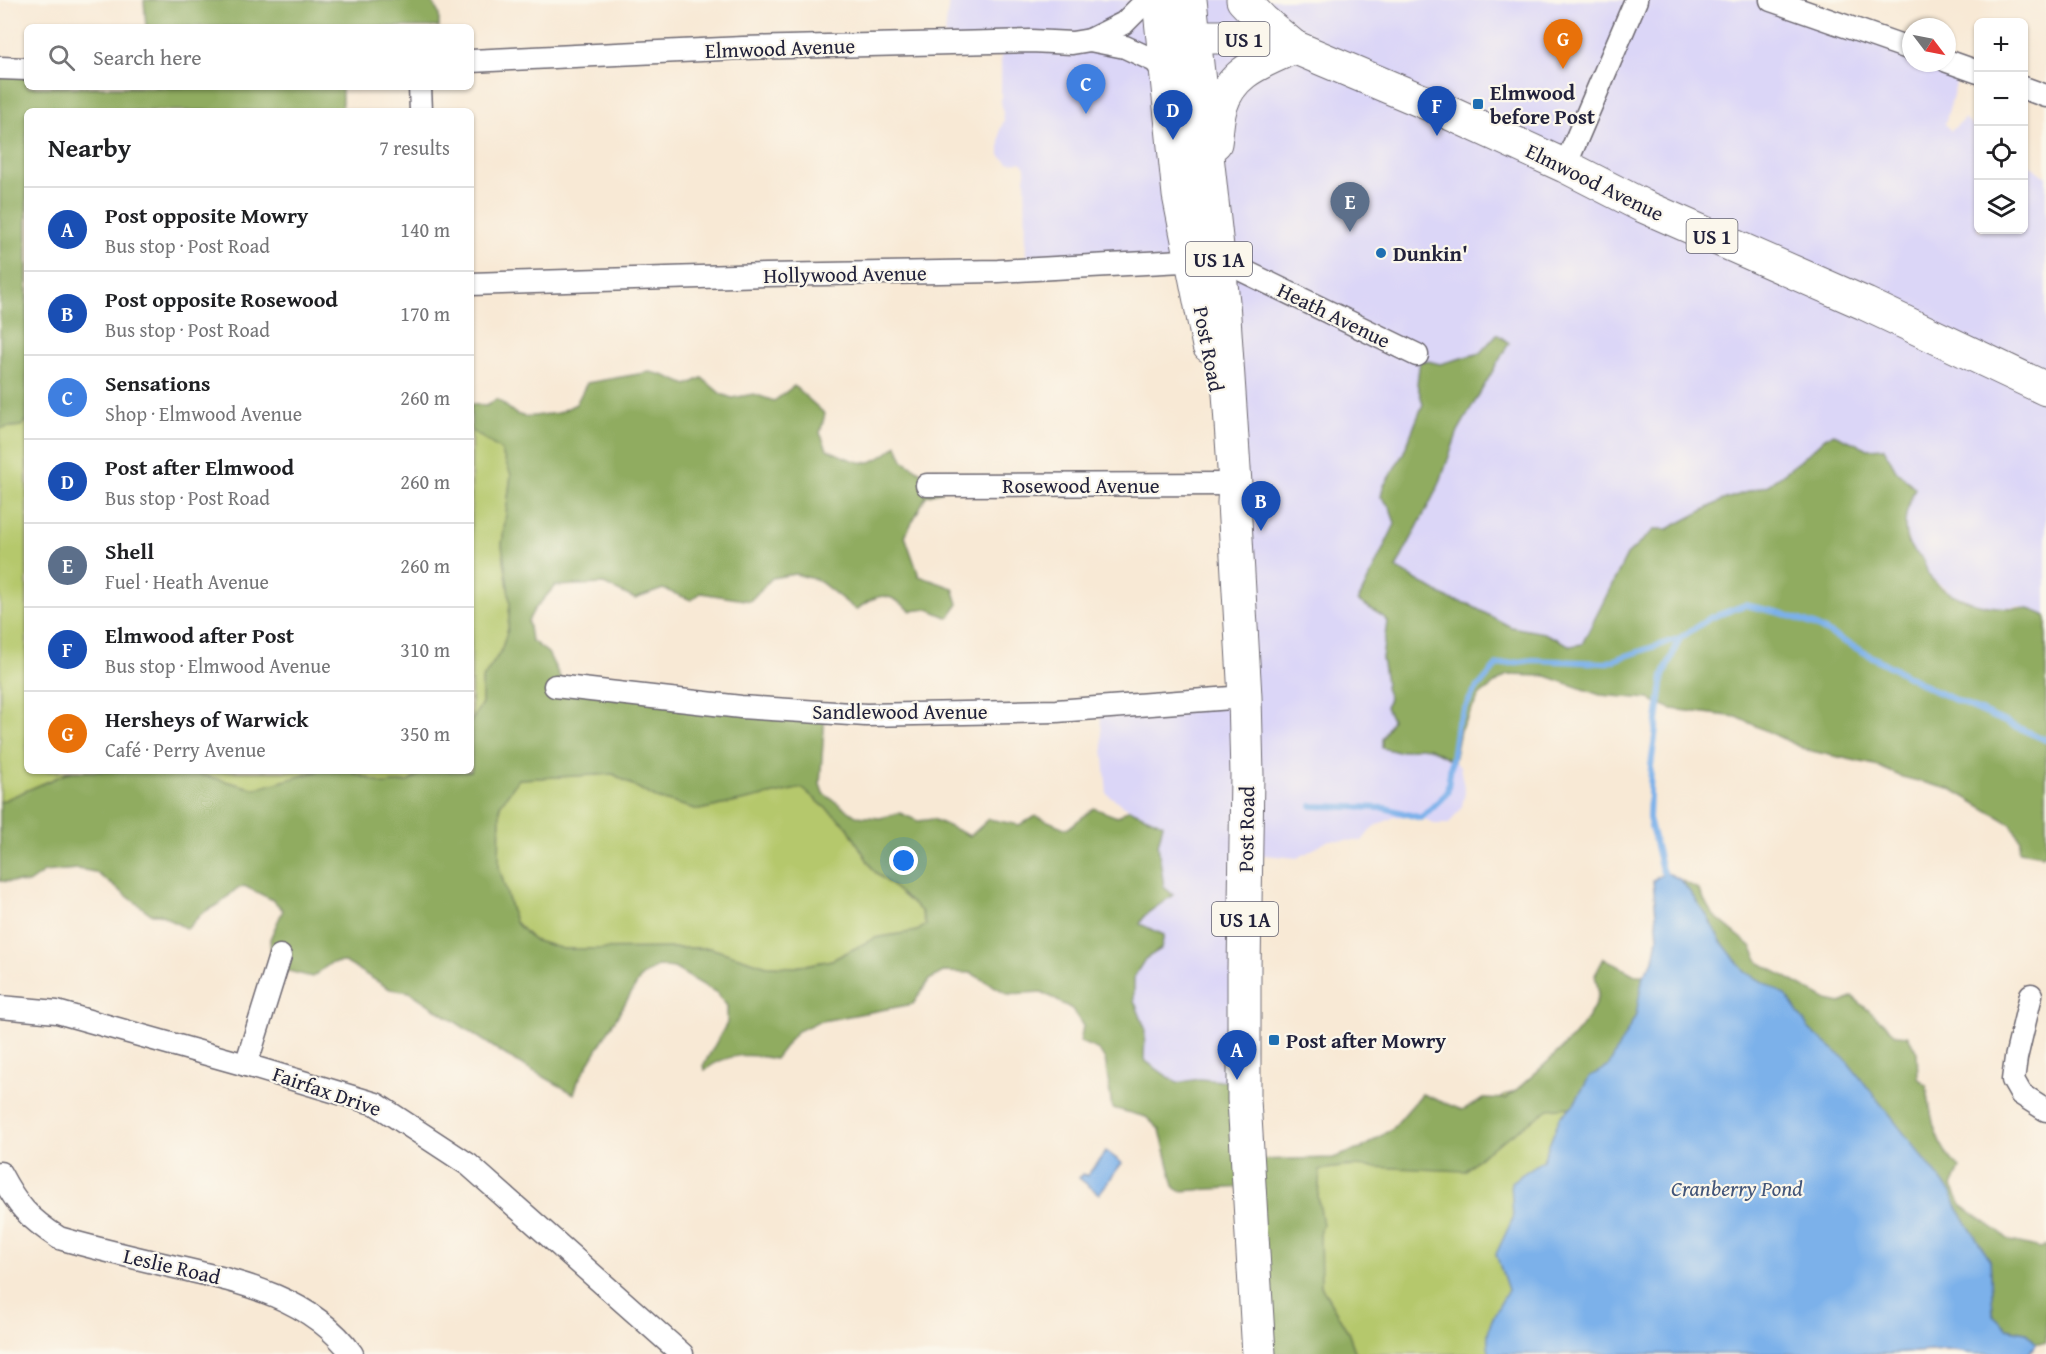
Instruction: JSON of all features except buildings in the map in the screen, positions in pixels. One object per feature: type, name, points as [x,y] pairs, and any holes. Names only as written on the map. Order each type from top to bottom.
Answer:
[{"type":"main road","name":"Post Road","points":[[1160,0],[1179,36],[1208,174],[1206,260],[1235,484],[1247,775],[1244,1100],[1259,1354]]},
{"type":"main road","name":"Post Road","points":[[1190,0],[1168,76],[1179,195],[1206,260]]},
{"type":"main road","points":[[1208,174],[1220,107],[1229,86],[1242,72],[1294,47],[1263,21],[1243,0]]},
{"type":"main road","name":"Elmwood Avenue","points":[[1179,36],[1228,37],[1294,47],[1380,82],[1565,166],[1643,206],[1866,304],[2046,389]]},
{"type":"street","name":"Elmwood Avenue","points":[[474,61],[743,48],[1020,41],[1072,43],[1090,40],[1124,23],[1147,0]]},
{"type":"street","points":[[1565,166],[1636,0]]},
{"type":"street","points":[[1771,0],[1902,46]]},
{"type":"street","name":"Elmwood Avenue","points":[[1090,40],[1125,47],[1155,61],[1168,76]]},
{"type":"street","points":[[1956,64],[1974,71]]},
{"type":"street","points":[[0,68],[24,69]]},
{"type":"street","points":[[2028,89],[2046,96]]},
{"type":"street","points":[[420,90],[421,108]]},
{"type":"street","name":"Hollywood Avenue","points":[[474,284],[998,271],[1206,260]]},
{"type":"street","name":"Heath Avenue","points":[[1206,260],[1417,355]]},
{"type":"street","name":"Rosewood Avenue","points":[[927,485],[1235,484]]},
{"type":"street","name":"Sandlewood Avenue","points":[[555,686],[741,707],[866,715],[1056,711],[1245,697]]},
{"type":"street","points":[[246,1065],[280,956]]},
{"type":"street","points":[[2031,995],[2013,1080],[2022,1094],[2046,1110]]},
{"type":"street","name":"Fairfax Drive","points":[[0,1007],[57,1012],[376,1104],[469,1164],[682,1354]]},
{"type":"street","name":"Leslie Road","points":[[0,1173],[22,1210],[40,1226],[59,1238],[233,1281],[273,1294],[298,1306],[318,1320],[342,1340],[352,1354]]},
{"type":"shaded area","points":[[949,0],[1762,0],[1902,48],[1902,72],[1956,72],[1956,67],[1960,69],[1945,124],[1951,131],[1964,119],[1974,126],[1974,234],[2028,234],[2028,164],[2046,177],[2046,616],[2020,606],[1998,607],[1975,603],[1953,594],[1929,576],[1922,558],[1911,549],[1906,532],[1905,511],[1914,488],[1896,470],[1884,448],[1869,449],[1834,434],[1825,438],[1800,461],[1768,485],[1723,500],[1668,529],[1627,555],[1582,644],[1571,646],[1544,633],[1511,627],[1468,604],[1449,599],[1396,568],[1439,485],[1458,431],[1508,343],[1497,334],[1481,353],[1440,364],[1417,384],[1423,404],[1403,454],[1383,487],[1395,524],[1384,617],[1387,622],[1382,658],[1385,688],[1389,698],[1386,707],[1392,720],[1382,739],[1398,752],[1419,747],[1429,748],[1454,761],[1460,767],[1465,792],[1462,806],[1449,824],[1434,824],[1417,815],[1394,817],[1373,827],[1362,841],[1329,840],[1298,858],[1253,854],[1246,1083],[1199,1079],[1177,1083],[1144,1060],[1145,1028],[1134,1000],[1134,977],[1145,959],[1161,949],[1163,934],[1139,925],[1145,915],[1173,895],[1164,887],[1158,845],[1163,824],[1129,809],[1107,794],[1100,711],[1246,700],[1216,262],[1026,264],[1025,167],[1021,162],[1008,163],[1000,155],[1000,130],[1004,120],[1001,101],[1001,45],[944,42]]},
{"type":"green space","points":[[144,0],[431,0],[439,14],[439,24],[146,24]]},
{"type":"green space","points":[[0,70],[24,71],[24,90],[342,90],[342,108],[24,108],[24,423],[21,426],[0,428]]},
{"type":"green space","points":[[1497,334],[1509,343],[1458,431],[1439,485],[1396,568],[1449,599],[1468,604],[1511,627],[1544,633],[1571,646],[1582,644],[1627,555],[1655,529],[1668,529],[1723,500],[1768,485],[1800,461],[1825,438],[1834,434],[1868,449],[1884,448],[1896,470],[1915,488],[1907,510],[1905,532],[1910,547],[1922,558],[1930,577],[1952,594],[1970,601],[1988,606],[2027,609],[2046,616],[2046,852],[2043,855],[2019,851],[2020,840],[2011,824],[1953,790],[1902,777],[1875,765],[1807,750],[1737,717],[1672,709],[1649,699],[1600,695],[1546,676],[1507,675],[1480,695],[1460,730],[1454,761],[1429,748],[1419,747],[1398,752],[1382,748],[1382,739],[1392,720],[1386,707],[1389,698],[1385,688],[1382,658],[1387,622],[1384,617],[1358,601],[1395,524],[1390,507],[1381,497],[1383,487],[1403,454],[1423,404],[1417,384],[1420,359],[1440,364],[1480,353]]},
{"type":"green space","points":[[650,372],[687,385],[702,378],[721,394],[732,398],[754,394],[774,401],[794,386],[825,414],[820,433],[827,449],[856,461],[871,462],[897,445],[903,460],[939,484],[942,491],[926,496],[905,536],[919,576],[953,588],[958,604],[949,618],[928,609],[911,611],[896,600],[884,596],[871,600],[856,610],[818,580],[795,574],[772,578],[750,601],[701,593],[691,600],[663,589],[635,599],[604,584],[555,586],[534,610],[528,621],[531,640],[548,653],[565,687],[825,716],[820,784],[823,793],[856,816],[880,818],[900,813],[918,821],[933,819],[970,836],[989,819],[1019,825],[1036,816],[1067,829],[1094,808],[1117,817],[1129,809],[1163,824],[1158,845],[1164,887],[1173,895],[1145,915],[1140,924],[1164,935],[1161,949],[1145,959],[1134,977],[1134,1000],[1145,1028],[1144,1060],[1177,1083],[1199,1079],[1246,1083],[1248,1160],[1333,1158],[1362,1148],[1392,1129],[1422,1094],[1462,1110],[1486,1098],[1506,1099],[1560,1051],[1585,1022],[1598,994],[1595,975],[1604,958],[1635,975],[1643,975],[1637,1015],[1608,1067],[1590,1077],[1571,1107],[1549,1109],[1483,1154],[1465,1171],[1347,1166],[1320,1170],[1318,1196],[1323,1225],[1320,1229],[1321,1286],[1348,1332],[1356,1354],[1262,1354],[1245,1187],[1179,1191],[1174,1186],[1160,1130],[1146,1117],[1112,1108],[1105,1059],[1097,1049],[1080,1042],[1083,1026],[1072,1009],[1042,992],[1008,994],[971,973],[943,972],[929,980],[913,1004],[817,1022],[796,1032],[775,1059],[747,1055],[730,1057],[705,1070],[703,1066],[727,1023],[727,1006],[717,993],[674,968],[658,966],[641,977],[578,1081],[574,1094],[507,1056],[410,992],[390,989],[345,962],[331,963],[312,977],[272,967],[270,939],[283,910],[273,900],[244,886],[235,890],[221,903],[202,913],[187,929],[160,914],[151,914],[95,872],[78,869],[44,872],[28,883],[0,881],[0,802],[65,774],[198,774],[255,789],[308,774],[357,774],[383,784],[408,782],[421,774],[474,774],[474,717],[482,703],[482,680],[501,651],[508,629],[510,602],[502,545],[511,475],[501,450],[474,432],[474,404],[486,406],[497,399],[516,414],[526,417],[558,413],[576,404],[587,383]],"holes":[[[613,774],[656,798],[699,810],[802,788],[847,826],[873,870],[921,911],[926,925],[917,931],[875,938],[832,960],[795,967],[767,966],[710,948],[563,949],[533,940],[515,922],[499,867],[500,805],[519,779]]]},
{"type":"green space","points":[[24,423],[24,774],[65,774],[0,802],[0,428],[21,426]]},
{"type":"green space","points":[[474,432],[501,450],[511,475],[502,545],[510,602],[508,629],[501,651],[482,680],[482,703],[474,717]]},
{"type":"green space","points":[[198,774],[308,774],[255,789]]},
{"type":"green space","points":[[357,774],[421,774],[408,782],[383,784]]},
{"type":"green space","points":[[613,774],[656,798],[699,810],[802,788],[847,826],[873,870],[921,911],[926,925],[917,931],[875,938],[832,960],[795,967],[767,966],[710,948],[563,949],[533,940],[515,922],[499,867],[500,805],[518,779]]},
{"type":"green space","points":[[1681,880],[1698,889],[1712,914],[1751,946],[1760,963],[1827,1000],[1841,1003],[1853,997],[1897,1035],[1908,1036],[1917,1052],[1918,1078],[1927,1087],[1936,1131],[1945,1151],[1960,1168],[1952,1186],[1961,1205],[2011,1241],[2041,1248],[2046,1245],[2046,1343],[2036,1343],[2025,1332],[2007,1328],[1993,1315],[1990,1260],[1735,967],[1707,916]]},
{"type":"green space","points":[[1636,1018],[1510,1354],[1356,1354],[1348,1332],[1321,1286],[1317,1214],[1320,1210],[1318,1196],[1320,1169],[1355,1166],[1454,1122],[1547,1074]]},
{"type":"water","name":"Cranberry Pond","points":[[1666,872],[1681,880],[1707,916],[1720,940],[1745,972],[1786,995],[1809,1029],[1846,1060],[1952,1194],[1956,1206],[1990,1260],[1993,1315],[2007,1328],[2025,1332],[2036,1343],[2029,1354],[1976,1354],[1945,1350],[1889,1354],[1490,1354],[1489,1329],[1508,1290],[1496,1254],[1513,1218],[1511,1182],[1543,1160],[1560,1117],[1574,1104],[1590,1076],[1608,1067],[1636,1015],[1643,975],[1654,960],[1658,938],[1653,880]]},
{"type":"water","points":[[1106,1151],[1122,1163],[1099,1194],[1079,1178],[1083,1174],[1087,1176]]},
{"type":"waterway","points":[[1312,806],[1385,808],[1421,818],[1447,793],[1457,724],[1473,693],[1497,665],[1533,660],[1605,663],[1680,638],[1710,618],[1745,605],[1781,613],[1814,625],[1935,691],[2046,740]]},
{"type":"waterway","points":[[1667,878],[1662,870],[1649,818],[1651,766],[1663,676],[1680,638]]},
{"type":"place","name":"Hersheys of Warwick","points":[[1563,69]]},
{"type":"place","name":"Elmwood before Post","points":[[1478,104]]},
{"type":"place","name":"Sensations","points":[[1086,114]]},
{"type":"place","name":"Elmwood after Post","points":[[1437,136]]},
{"type":"place","name":"Post after Elmwood","points":[[1173,140]]},
{"type":"place","name":"Shell","points":[[1350,232]]},
{"type":"place","name":"Dunkin'","points":[[1381,253]]},
{"type":"place","name":"Post opposite Rosewood","points":[[1261,531]]},
{"type":"place","name":"Post after Mowry","points":[[1274,1040]]},
{"type":"place","name":"Post opposite Mowry","points":[[1237,1080]]}]
